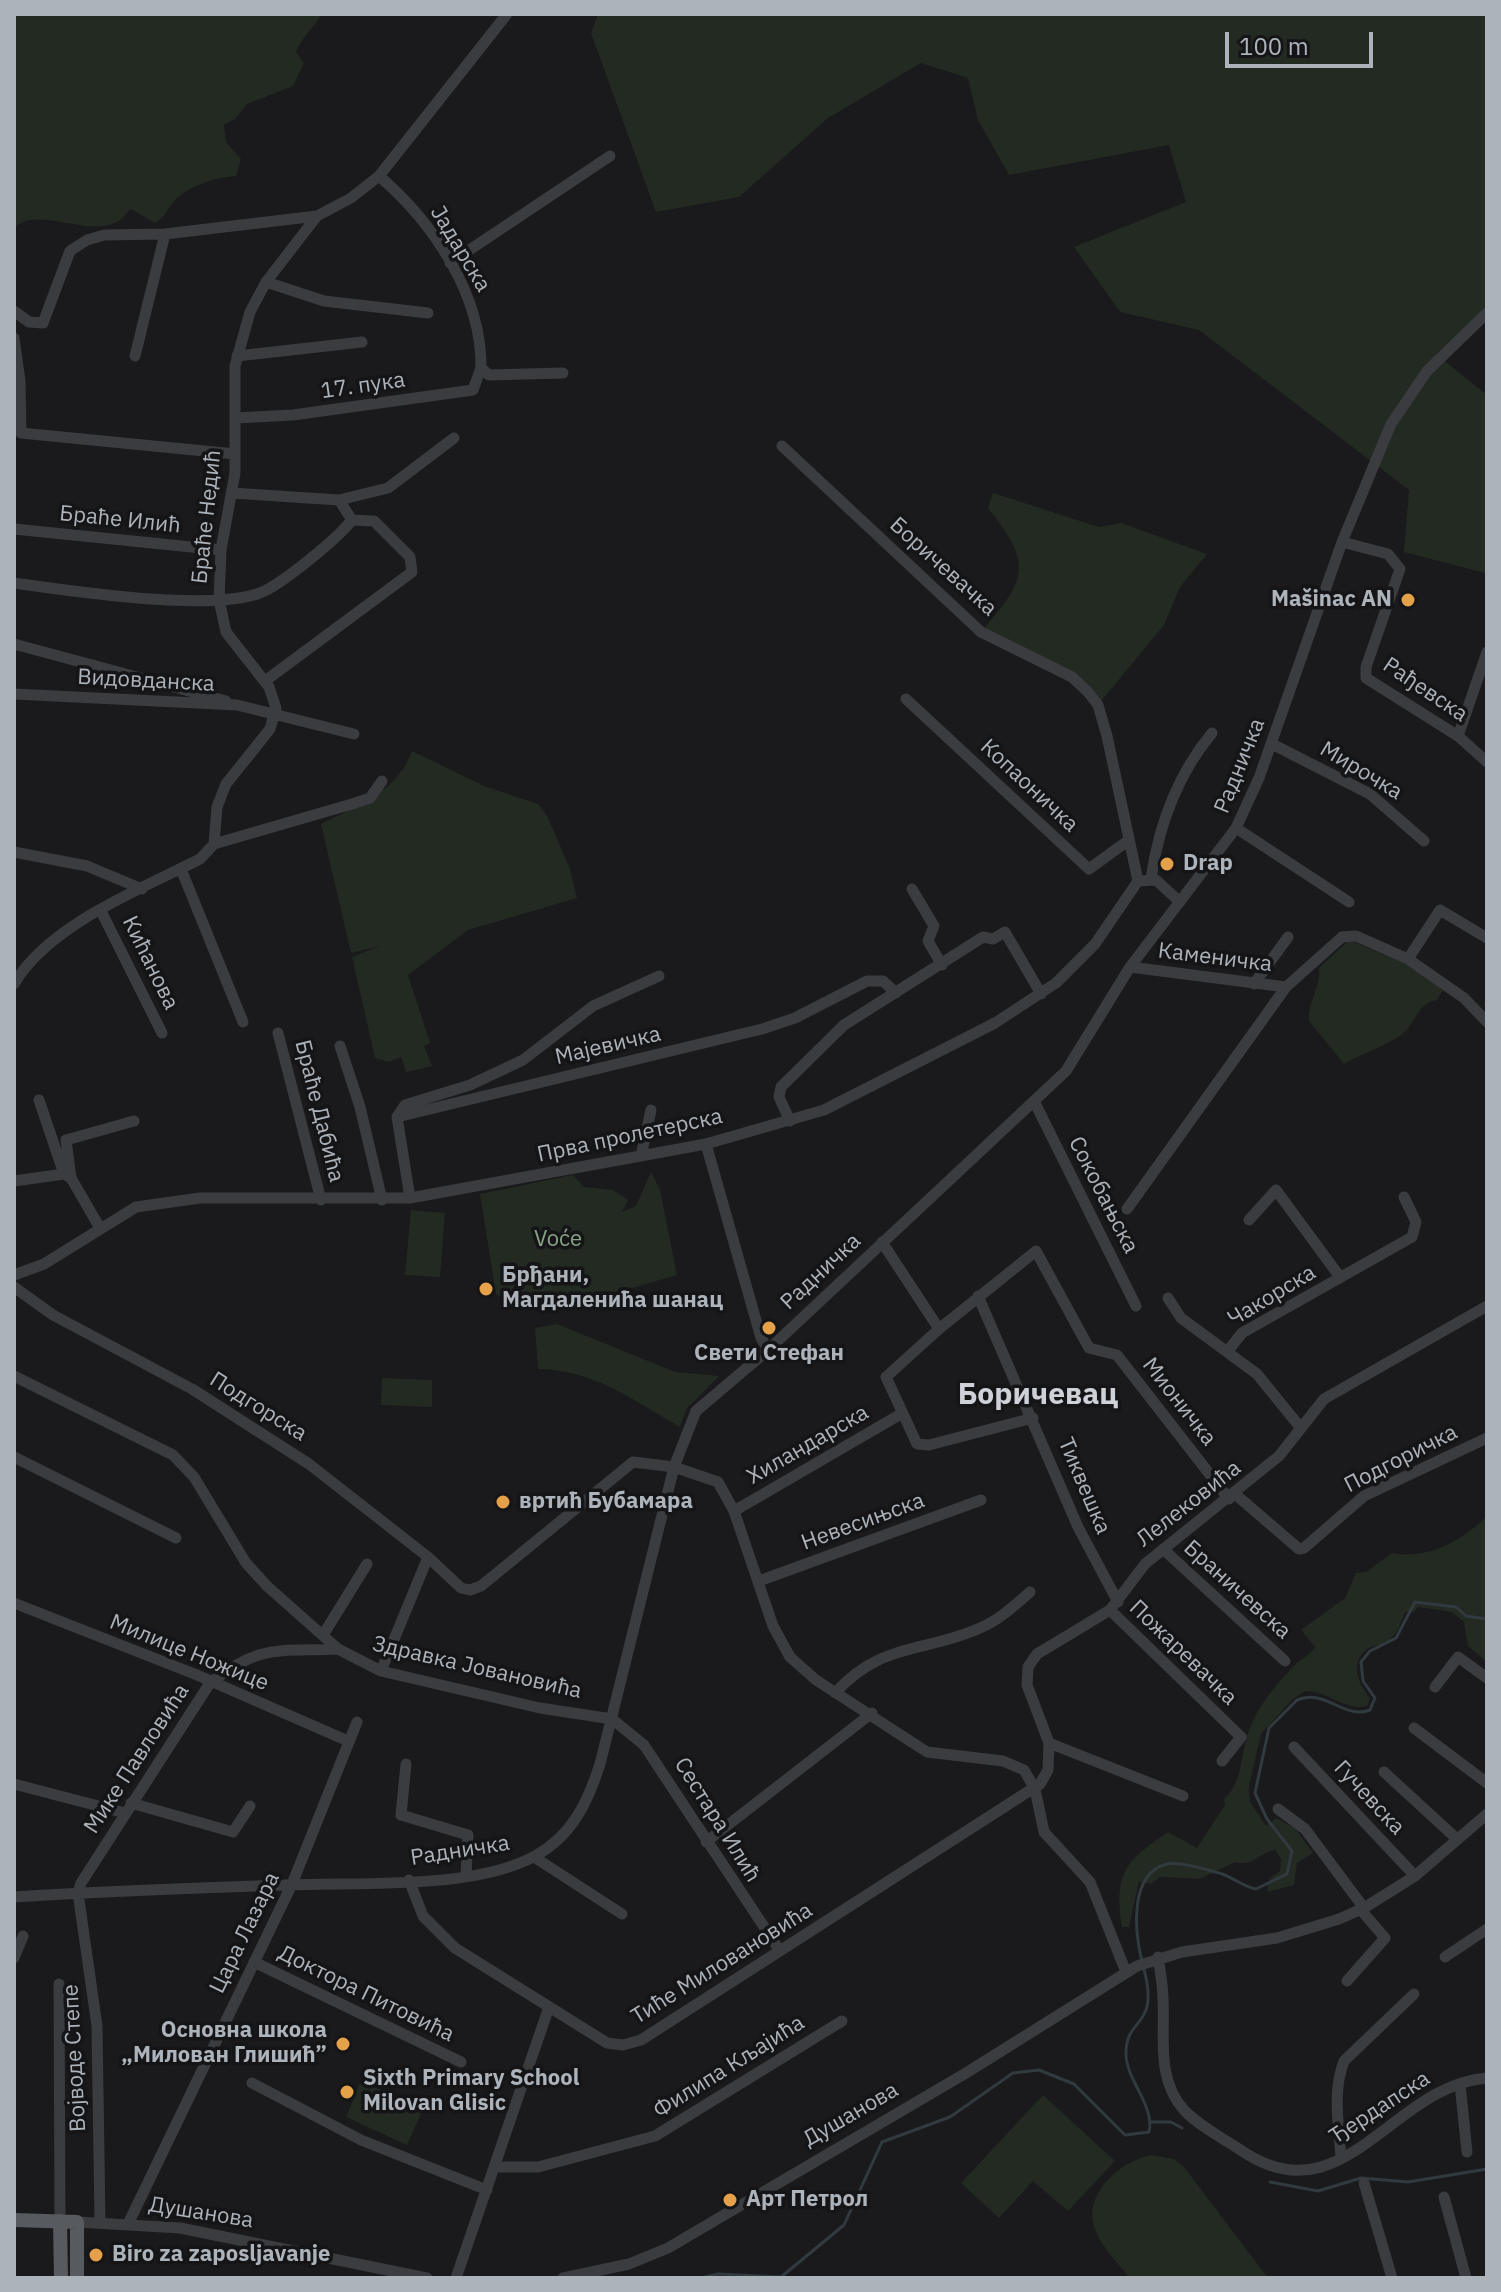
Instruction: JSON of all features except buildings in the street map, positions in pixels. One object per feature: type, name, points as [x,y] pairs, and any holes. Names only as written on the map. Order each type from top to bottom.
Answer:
[{"type":"main road","name":"Душанова","points":[[14,2220],[77,2222]]},
{"type":"main road","points":[[60,2221],[61,2278]]},
{"type":"main road","points":[[77,2222],[77,2278]]},
{"type":"street","name":"Браће Недић","points":[[275,713],[273,693],[226,632],[219,600],[221,550],[232,493],[235,454],[237,356],[250,312],[266,282],[317,216],[351,198],[379,176],[507,14]]},
{"type":"street","points":[[450,263],[610,156]]},
{"type":"street","name":"Јадарска","points":[[379,176],[407,201],[450,263],[477,318],[481,368]]},
{"type":"street","points":[[14,311],[29,322],[43,323],[70,251],[87,240],[122,233],[165,234],[317,216]]},
{"type":"street","points":[[135,356],[165,234]]},
{"type":"street","points":[[266,282],[324,301],[428,313]]},
{"type":"street","name":"Радничка","points":[[14,1897],[292,1884],[350,1885],[466,1875],[534,1857],[562,1836],[581,1812],[595,1777],[674,1467],[691,1419],[702,1403],[768,1350],[1066,1071],[1130,967],[1236,828],[1272,744],[1342,542],[1403,401],[1440,356],[1487,313]]},
{"type":"street","points":[[14,338],[21,433],[235,454]]},
{"type":"street","points":[[237,356],[362,342]]},
{"type":"street","points":[[481,368],[489,375],[563,373]]},
{"type":"street","name":"17. пука","points":[[235,418],[293,415],[473,390],[481,368]]},
{"type":"street","points":[[232,493],[339,500],[388,488],[454,438]]},
{"type":"street","name":"Боричевачка","points":[[782,446],[981,632],[1072,677],[1088,692],[1098,705],[1138,881]]},
{"type":"street","points":[[339,500],[352,520]]},
{"type":"street","points":[[14,583],[219,600],[264,591],[338,536],[352,520]]},
{"type":"street","points":[[265,681],[414,568],[410,557],[374,521],[352,520]]},
{"type":"street","name":"Браће Илић","points":[[14,529],[221,550]]},
{"type":"street","name":"Рађевска","points":[[1342,542],[1388,554],[1400,569],[1366,667],[1366,678],[1458,736],[1487,762]]},
{"type":"street","points":[[14,644],[237,705]]},
{"type":"street","points":[[1458,736],[1487,652]]},
{"type":"street","name":"Видовданска","points":[[14,694],[237,705],[354,734]]},
{"type":"street","name":"Копаоничка","points":[[906,699],[1089,869],[1129,840]]},
{"type":"street","points":[[214,844],[217,807],[226,784],[270,729],[275,713]]},
{"type":"street","points":[[1151,878],[1158,840],[1183,773],[1212,733]]},
{"type":"street","name":"Мирочка","points":[[1272,744],[1370,794],[1424,841]]},
{"type":"street","points":[[15,978],[52,941],[101,911],[200,859],[214,844],[370,798],[382,781]]},
{"type":"street","points":[[1236,828],[1349,902]]},
{"type":"street","points":[[14,852],[87,866],[142,889]]},
{"type":"street","points":[[181,869],[243,1022]]},
{"type":"street","points":[[1138,881],[1151,878],[1160,881],[1180,902]]},
{"type":"street","name":"Прва пролетерска","points":[[14,1275],[44,1264],[136,1207],[200,1198],[410,1198],[706,1144],[790,1121],[847,1100],[995,1023],[1041,994],[1082,960],[1138,881]]},
{"type":"street","points":[[912,889],[934,926],[928,938],[942,965]]},
{"type":"street","points":[[1408,959],[1440,910],[1487,938]]},
{"type":"street","name":"Кићанова","points":[[101,911],[162,1033]]},
{"type":"street","points":[[790,1121],[779,1097],[781,1087],[844,1025],[983,937],[993,939],[1005,932],[1041,994]]},
{"type":"street","points":[[1254,984],[1288,937]]},
{"type":"street","name":"Каменичка","points":[[1130,967],[1286,987],[1342,937],[1365,938],[1408,959],[1464,998],[1487,1022]]},
{"type":"street","points":[[410,1198],[397,1117],[405,1105],[492,1075],[542,1048],[605,999],[659,976]]},
{"type":"street","name":"Мајевичка","points":[[397,1117],[762,1029],[795,1018],[867,981],[883,981],[896,993]]},
{"type":"street","points":[[1127,1209],[1286,987]]},
{"type":"street","name":"Браће Дабића","points":[[278,1033],[321,1200]]},
{"type":"street","points":[[340,1046],[364,1120],[382,1200]]},
{"type":"street","points":[[492,1075],[507,1078],[515,1089]]},
{"type":"street","points":[[39,1100],[68,1176],[100,1228]]},
{"type":"street","name":"Сокобањска","points":[[1035,1103],[1136,1306]]},
{"type":"street","points":[[641,1156],[651,1110]]},
{"type":"street","points":[[68,1176],[66,1140],[134,1121]]},
{"type":"street","points":[[706,1144],[761,1338],[768,1350]]},
{"type":"street","points":[[14,1181],[68,1176]]},
{"type":"street","name":"Чакорска","points":[[1249,1220],[1276,1190],[1340,1277]]},
{"type":"street","name":"Чакорска","points":[[1227,1352],[1242,1333],[1415,1234],[1416,1222],[1404,1197]]},
{"type":"street","points":[[882,1242],[939,1329]]},
{"type":"street","name":"Мионичка","points":[[901,1414],[886,1377],[978,1296],[1036,1251],[1089,1348],[1117,1355],[1232,1496],[1299,1549]]},
{"type":"street","name":"Подгорска","points":[[14,1287],[53,1315],[192,1389],[281,1445],[337,1484],[428,1557],[461,1588],[470,1590],[481,1586],[633,1462],[674,1467]]},
{"type":"street","name":"Тиквешка","points":[[978,1296],[1114,1606]]},
{"type":"street","name":"Чакорска","points":[[1168,1298],[1181,1318],[1257,1374],[1300,1427]]},
{"type":"street","name":"Лелековића","points":[[1049,1743],[1027,1685],[1031,1662],[1037,1654],[1114,1606],[1138,1571],[1279,1456],[1324,1399],[1456,1327],[1487,1306]]},
{"type":"street","name":"Здравка Јовановића","points":[[14,1376],[173,1455],[194,1477],[246,1563],[338,1649],[381,1671],[540,1708],[612,1719]]},
{"type":"street","points":[[901,1414],[917,1444],[923,1446],[1033,1418]]},
{"type":"street","name":"Хиландарска","points":[[734,1511],[901,1414]]},
{"type":"street","name":"Подгоричка","points":[[1299,1549],[1309,1546],[1364,1496],[1487,1438]]},
{"type":"street","points":[[14,1457],[176,1538]]},
{"type":"street","points":[[674,1467],[718,1482],[734,1511],[773,1626],[790,1657],[835,1693],[872,1713],[927,1752],[1019,1766],[1029,1776],[1035,1789],[1044,1832],[1090,1882],[1126,1972]]},
{"type":"street","name":"Невесињска","points":[[759,1581],[981,1500]]},
{"type":"street","name":"Браничевска","points":[[1163,1549],[1285,1661]]},
{"type":"street","points":[[381,1671],[428,1557]]},
{"type":"street","points":[[323,1635],[367,1564]]},
{"type":"street","points":[[835,1693],[860,1669],[907,1647],[965,1634],[992,1623],[1030,1592]]},
{"type":"street","name":"Милице Ножице","points":[[14,1603],[197,1675],[348,1741]]},
{"type":"street","name":"Пожаревачка","points":[[1114,1606],[1241,1737],[1222,1761]]},
{"type":"street","name":"Мике Павловића","points":[[78,1893],[85,1875],[210,1683],[235,1664],[270,1650],[338,1649]]},
{"type":"street","points":[[1435,1687],[1458,1657],[1487,1678]]},
{"type":"street","points":[[706,1842],[872,1713]]},
{"type":"street","name":"Сестара Илић","points":[[612,1719],[644,1745],[780,1951]]},
{"type":"street","name":"Цара Лазара","points":[[128,2224],[292,1884],[357,1722]]},
{"type":"street","points":[[1414,1728],[1487,1783]]},
{"type":"street","points":[[1035,1789],[1048,1770],[1049,1743],[1183,1796]]},
{"type":"street","name":"Гучевска","points":[[1294,1747],[1415,1876]]},
{"type":"street","points":[[406,1764],[401,1815],[468,1835],[466,1875]]},
{"type":"street","points":[[1384,1772],[1457,1839]]},
{"type":"street","points":[[14,1784],[233,1832],[240,1826],[250,1806]]},
{"type":"street","name":"Тиће Миловановића","points":[[409,1880],[416,1905],[439,1934],[607,2043],[634,2043],[1035,1789]]},
{"type":"street","points":[[1278,1809],[1311,1835],[1385,1938],[1347,1981]]},
{"type":"street","name":"Душанова","points":[[563,2278],[614,2269],[668,2248],[966,2073],[1148,1961],[1277,1938],[1362,1909],[1415,1876],[1487,1814]]},
{"type":"street","points":[[534,1857],[622,1914]]},
{"type":"street","name":"Војводе Степе","points":[[78,1893],[97,2026],[100,2222]]},
{"type":"street","points":[[1445,1957],[1487,1929]]},
{"type":"street","points":[[14,1958],[23,1936]]},
{"type":"street","name":"Ђердапска","points":[[1148,1961],[1163,1999],[1164,2060],[1168,2081],[1185,2111],[1256,2161],[1279,2170],[1305,2172],[1341,2158],[1439,2091],[1487,2078]]},
{"type":"street","name":"Доктора Питовића","points":[[254,1962],[461,2062]]},
{"type":"street","name":"Војводе Степе","points":[[59,1984],[60,2221]]},
{"type":"street","points":[[1341,2158],[1337,2100],[1338,2075],[1344,2061],[1414,1994]]},
{"type":"street","points":[[456,2278],[549,2007]]},
{"type":"street","name":"Филипа Кљајића","points":[[495,2167],[538,2167],[655,2136],[842,2021]]},
{"type":"street","points":[[252,2083],[361,2140],[487,2190]]},
{"type":"street","points":[[1460,2084],[1467,2152]]},
{"type":"street","points":[[1364,2183],[1392,2278]]},
{"type":"street","points":[[1444,2197],[1466,2278]]},
{"type":"street","name":"Душанова","points":[[77,2222],[180,2228],[427,2278]]},
{"type":"green space","points":[[14,14],[322,14],[296,52],[304,63],[293,86],[247,104],[235,119],[224,125],[226,142],[241,159],[236,176],[212,180],[189,189],[155,223],[131,209],[119,221],[105,226],[34,220],[23,222],[14,229]]},
{"type":"green space","points":[[598,14],[1487,14],[1487,307],[1436,354],[1487,395],[1485,573],[1404,552],[1409,490],[1199,330],[1120,312],[1074,247],[1186,202],[1169,145],[1009,175],[978,120],[968,78],[921,63],[828,118],[739,197],[656,212],[591,33]]},
{"type":"green space","points":[[993,493],[1099,527],[1121,523],[1207,554],[1180,587],[1164,625],[1098,705],[1088,692],[981,632],[1008,599],[1019,572],[1013,544],[988,508]]},
{"type":"green space","points":[[412,751],[484,786],[538,804],[547,816],[569,866],[577,898],[468,930],[408,975],[430,1043],[424,1046],[432,1066],[406,1072],[401,1057],[389,1062],[375,1058],[352,957],[380,946],[351,953],[321,824],[387,787],[397,777]]},
{"type":"green space","points":[[1349,940],[1413,967],[1443,990],[1437,1000],[1421,1009],[1401,1035],[1344,1064],[1309,1021],[1309,1014],[1319,968]]},
{"type":"green space","name":"Voće","points":[[651,1172],[660,1190],[677,1275],[584,1302],[548,1298],[514,1305],[496,1294],[480,1194],[573,1175],[584,1187],[613,1190],[628,1200],[622,1212],[636,1206]]},
{"type":"green space","points":[[411,1210],[445,1213],[440,1277],[405,1275]]},
{"type":"green space","points":[[557,1324],[675,1372],[719,1376],[687,1408],[680,1427],[595,1381],[538,1369],[535,1328]]},
{"type":"green space","points":[[382,1378],[432,1380],[432,1407],[381,1405]]},
{"type":"green space","points":[[1487,1516],[1487,1662],[1468,1646],[1464,1622],[1452,1612],[1418,1607],[1414,1612],[1405,1612],[1397,1631],[1389,1640],[1367,1649],[1360,1656],[1358,1675],[1370,1698],[1368,1705],[1354,1706],[1305,1691],[1293,1699],[1261,1734],[1249,1786],[1250,1802],[1266,1826],[1276,1818],[1295,1828],[1313,1853],[1297,1863],[1294,1885],[1267,1892],[1269,1879],[1280,1871],[1281,1859],[1275,1850],[1247,1863],[1235,1862],[1200,1879],[1160,1877],[1151,1884],[1139,1881],[1129,1927],[1122,1927],[1120,1893],[1126,1870],[1142,1851],[1168,1832],[1197,1848],[1235,1784],[1252,1721],[1280,1682],[1315,1647],[1301,1630],[1345,1598],[1356,1573],[1366,1572],[1392,1553],[1419,1554],[1444,1546],[1467,1533]]},
{"type":"green space","points":[[361,2081],[423,2109],[407,2145],[346,2117]]},
{"type":"green space","points":[[1043,2095],[1115,2161],[1068,2211],[1033,2181],[999,2218],[961,2183]]},
{"type":"green space","points":[[1152,2155],[1174,2159],[1184,2167],[1268,2278],[1130,2278],[1100,2240],[1092,2213],[1100,2190],[1108,2180],[1129,2163]]},
{"type":"waterway","points":[[1142,1962],[1137,1936],[1137,1906],[1146,1879],[1154,1870],[1173,1863],[1187,1865],[1222,1874],[1256,1889],[1287,1874],[1292,1851],[1267,1819],[1255,1793],[1269,1728],[1297,1700],[1317,1698],[1352,1711],[1370,1710],[1375,1698],[1363,1681],[1361,1662],[1370,1651],[1396,1638],[1415,1602],[1456,1607],[1466,1616],[1487,1619]]},
{"type":"waterway","points":[[701,2278],[718,2274],[781,2277],[844,2225],[882,2142],[950,2117],[1013,2073],[1039,2070],[1074,2084],[1125,2135],[1149,2132],[1148,2113],[1126,2055],[1127,2042],[1148,2003],[1144,1969]]},
{"type":"waterway","points":[[1151,2122],[1171,2122],[1182,2128]]},
{"type":"waterway","points":[[1270,2182],[1318,2191],[1361,2178],[1408,2182],[1487,2169]]},
{"type":"place","name":"Mašinac AN","points":[[1408,600]]},
{"type":"place","name":"Drap","points":[[1167,864]]},
{"type":"place","name":"Брђани, Магдаленића шанац","points":[[486,1289]]},
{"type":"place","name":"Свети Стефан","points":[[769,1328]]},
{"type":"place","name":"вртић Бубамара","points":[[503,1502]]},
{"type":"place","name":"Основна школа „Милован Глишић”","points":[[343,2044]]},
{"type":"place","name":"Sixth Primary School Milovan Glisic","points":[[347,2092]]},
{"type":"place","name":"Арт Петрол","points":[[730,2200]]},
{"type":"place","name":"Biro za zaposljavanje","points":[[96,2255]]},
{"type":"district","name":"Боричевац","points":[[1038,1395]]}]
